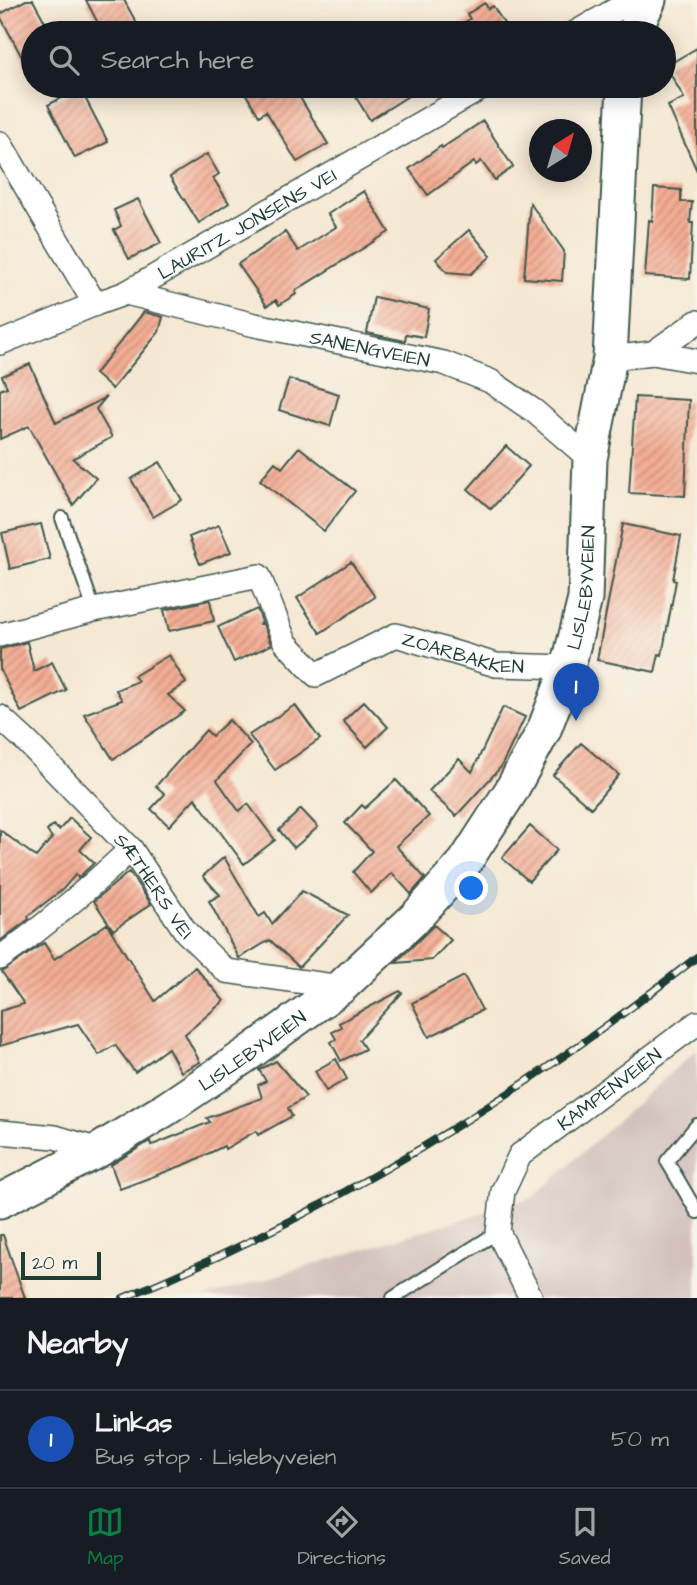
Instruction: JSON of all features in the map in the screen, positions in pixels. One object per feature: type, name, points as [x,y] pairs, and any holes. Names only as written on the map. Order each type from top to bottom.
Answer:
[{"type":"street","points":[[596,21],[633,0]]},
{"type":"street","points":[[639,21],[649,0]]},
{"type":"street","name":"LAURITZ JONSENS VEI","points":[[0,343],[126,293],[464,98]]},
{"type":"street","name":"LISLEBYVEIEN","points":[[0,1200],[99,1150],[248,1054],[341,988],[415,918],[465,862],[512,791],[544,730],[568,667],[585,599],[590,459],[610,358],[623,98]]},
{"type":"street","points":[[0,144],[94,304]]},
{"type":"street","name":"SANENGVEIEN","points":[[126,293],[255,325],[444,363],[490,381],[534,411],[590,459]]},
{"type":"street","points":[[653,353],[697,321]]},
{"type":"street","points":[[610,358],[653,353],[697,361]]},
{"type":"street","name":"ZOARBAKKEN","points":[[94,610],[259,576],[285,642],[316,675],[396,635],[496,665],[568,667]]},
{"type":"street","points":[[0,635],[94,610]]},
{"type":"street","name":"SÆTHERS VEI","points":[[0,717],[131,849],[186,932],[226,971],[341,988]]},
{"type":"street","points":[[0,958],[35,934],[131,849]]},
{"type":"street","name":"KAMPENVEIEN","points":[[498,1232],[503,1191],[520,1155],[697,1023]]},
{"type":"street","points":[[0,1132],[55,1137],[99,1150]]},
{"type":"street","points":[[498,1232],[531,1298]]},
{"type":"lane","points":[[62,518],[94,610]]},
{"type":"lane","points":[[697,1125],[667,1161],[697,1212]]},
{"type":"lane","points":[[393,1298],[498,1232]]},
{"type":"shaded area","points":[[697,1049],[697,1298],[203,1298],[532,1198]]},
{"type":"building","points":[[26,0],[33,0],[44,21],[21,21],[21,55],[0,16]]},
{"type":"building","points":[[86,0],[124,0],[135,21],[97,21]]},
{"type":"building","points":[[485,3],[488,9],[493,6],[502,21],[467,21],[470,19],[467,14]]},
{"type":"building","points":[[697,48],[697,171],[668,106],[684,98],[676,84],[676,60]]},
{"type":"building","points":[[61,98],[85,98],[108,142],[75,158],[48,105]]},
{"type":"building","points":[[248,98],[300,98],[328,144],[297,162],[266,111],[259,116]]},
{"type":"building","points":[[356,98],[405,98],[370,120]]},
{"type":"building","points":[[483,121],[513,167],[495,180],[481,161],[476,165],[474,162],[428,195],[409,169]]},
{"type":"building","points":[[207,154],[219,174],[213,178],[229,203],[199,223],[170,177]]},
{"type":"building","points":[[654,188],[681,190],[681,202],[692,202],[690,279],[645,276]]},
{"type":"building","points":[[364,191],[389,232],[295,291],[296,294],[279,305],[276,300],[267,306],[238,264],[285,232],[298,251],[336,227],[328,214]]},
{"type":"building","points":[[138,199],[161,243],[129,259],[114,230],[121,226],[114,210]]},
{"type":"building","points":[[530,203],[564,251],[562,281],[524,278]]},
{"type":"building","points":[[469,230],[491,256],[471,274],[447,272],[436,259]]},
{"type":"building","points":[[374,297],[429,309],[424,337],[406,334],[405,341],[367,333]]},
{"type":"building","points":[[144,312],[163,317],[159,332],[112,389],[95,374]]},
{"type":"building","points":[[30,364],[56,423],[106,397],[96,409],[112,437],[73,459],[96,478],[73,505],[29,426],[0,439],[0,390],[7,387],[2,376]]},
{"type":"building","points":[[289,379],[339,394],[330,426],[279,410]]},
{"type":"building","points":[[635,397],[689,400],[685,496],[629,493]]},
{"type":"building","points":[[506,446],[529,466],[491,509],[468,489]]},
{"type":"building","points":[[299,447],[355,491],[324,531],[260,480],[275,462],[282,468]]},
{"type":"building","points":[[160,462],[182,500],[153,517],[131,479]]},
{"type":"building","points":[[41,524],[50,559],[10,569],[2,533]]},
{"type":"building","points":[[623,524],[681,536],[673,580],[676,581],[662,655],[659,654],[655,672],[597,660]]},
{"type":"building","points":[[219,525],[231,552],[200,564],[189,537]]},
{"type":"building","points":[[351,562],[375,597],[320,633],[297,598]]},
{"type":"building","points":[[210,600],[214,621],[169,631],[164,610]]},
{"type":"building","points":[[257,609],[262,622],[260,624],[263,624],[271,645],[234,662],[218,627]]},
{"type":"building","points":[[27,642],[34,671],[52,662],[66,690],[21,712],[0,669],[0,649]]},
{"type":"building","points":[[169,655],[186,683],[168,695],[185,711],[113,759],[84,714],[122,700],[116,690],[138,681],[134,676]]},
{"type":"building","points":[[364,701],[388,727],[367,747],[343,721]]},
{"type":"building","points":[[295,705],[320,739],[275,770],[249,735]]},
{"type":"building","points":[[503,707],[525,717],[501,767],[456,816],[429,791],[459,759],[472,772]]},
{"type":"building","points":[[229,720],[251,744],[217,780],[239,811],[248,804],[275,840],[244,864],[195,798],[169,826],[151,809],[165,794],[156,786],[206,730],[212,736]]},
{"type":"building","points":[[581,743],[619,775],[591,808],[553,775]]},
{"type":"building","points":[[396,780],[429,816],[396,846],[425,878],[411,894],[392,873],[371,893],[353,872],[372,851],[345,823],[362,805],[365,808]]},
{"type":"building","points":[[301,809],[318,827],[294,848],[279,830]]},
{"type":"building","points":[[70,818],[91,837],[80,850],[94,863],[78,878],[76,874],[63,889],[28,916],[29,919],[0,941],[0,830],[36,857],[52,838],[47,831],[53,825],[59,830]]},
{"type":"building","points":[[530,826],[557,850],[529,881],[502,858]]},
{"type":"building","points":[[224,857],[259,917],[265,913],[272,924],[302,891],[348,915],[299,967],[270,940],[239,958],[209,901],[220,895],[203,876]]},
{"type":"building","points":[[129,872],[151,904],[113,930],[94,901]]},
{"type":"building","points":[[107,924],[155,1001],[195,967],[224,1001],[185,1034],[200,1062],[181,1072],[168,1048],[135,1072],[115,1045],[99,1055],[78,1024],[0,1046],[0,1011],[24,1004],[2,972],[44,943],[54,959]]},
{"type":"building","points":[[434,925],[451,940],[432,960],[395,963]]},
{"type":"building","points":[[464,976],[482,1010],[429,1037],[412,1003]]},
{"type":"building","points":[[400,991],[402,993],[359,1040],[365,1049],[341,1061],[331,1042],[336,1039],[332,1032],[341,1027],[339,1023]]},
{"type":"building","points":[[336,1059],[347,1079],[326,1091],[315,1071]]},
{"type":"building","points":[[276,1061],[306,1097],[288,1108],[292,1116],[258,1135],[256,1131],[225,1149],[224,1146],[189,1163],[120,1189],[111,1165],[150,1141],[151,1145],[155,1144],[210,1122],[207,1118],[262,1098],[258,1085],[266,1081],[259,1070]]},
{"type":"building","points":[[0,1235],[3,1235],[25,1298],[0,1298]]},
{"type":"railway","points":[[123,1298],[274,1229],[422,1148],[563,1056],[697,957]]},
{"type":"place","name":"Linkas","points":[[576,721]]}]
